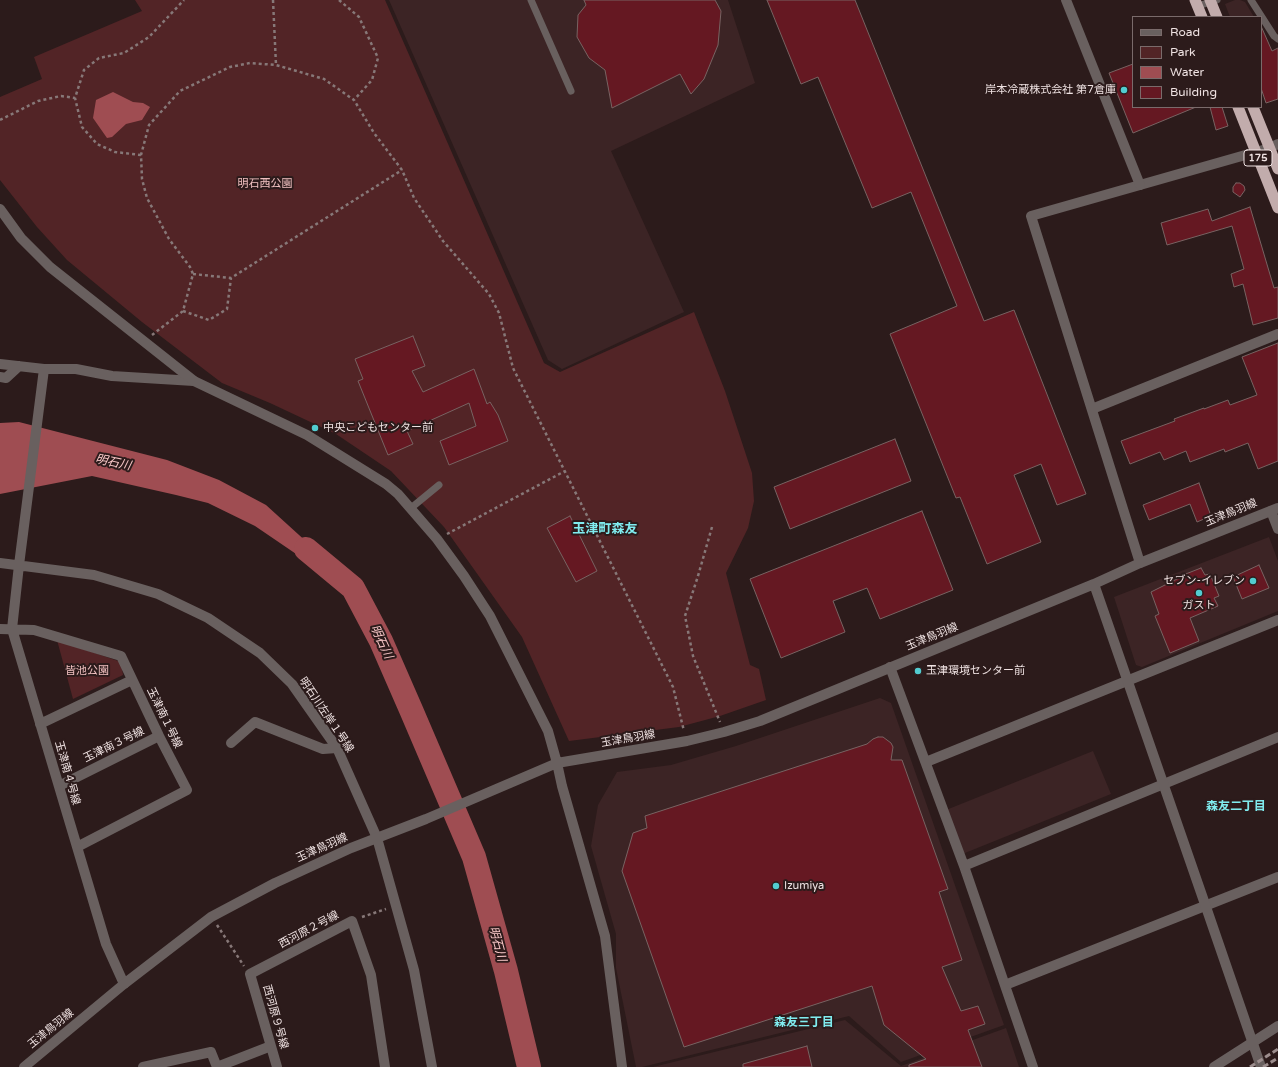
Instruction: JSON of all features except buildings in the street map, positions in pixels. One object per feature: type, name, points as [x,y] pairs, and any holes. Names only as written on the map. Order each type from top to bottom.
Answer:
[{"type":"highway","points":[[1213,1],[1217,16]]},
{"type":"highway","points":[[1196,3],[1202,16]]},
{"type":"highway","name":"175","points":[[1238,108],[1278,208]]},
{"type":"highway","name":"175","points":[[1254,108],[1274,146],[1278,169]]},
{"type":"street","points":[[1066,0],[1140,185]]},
{"type":"street","points":[[1140,563],[1031,216],[1274,146]]},
{"type":"street","points":[[0,210],[21,238],[50,267],[194,381],[307,435],[386,484],[411,508],[437,539],[464,576],[490,616],[548,731],[562,786],[605,936],[622,1067]]},
{"type":"street","points":[[1092,409],[1278,334]]},
{"type":"street","points":[[0,364],[44,369],[76,369],[112,376],[194,381]]},
{"type":"street","points":[[0,377],[6,378],[19,366]]},
{"type":"street","name":"玉津南４号線","points":[[44,369],[12,629],[106,944],[124,984]]},
{"type":"street","points":[[1274,509],[1278,529]]},
{"type":"street","name":"玉津鳥羽線","points":[[24,1067],[124,984],[211,917],[275,883],[351,848],[426,819],[557,764],[687,741],[760,721],[1274,509]]},
{"type":"street","name":"明石川左岸１号線","points":[[0,563],[19,564],[94,575],[158,594],[208,618],[260,653],[292,684],[337,748],[377,838],[414,970],[432,1067]]},
{"type":"street","points":[[1094,584],[1261,1067]]},
{"type":"street","points":[[926,762],[1278,620]]},
{"type":"street","name":"玉津南１号線","points":[[0,629],[34,630],[121,656],[159,736],[187,790],[77,847]]},
{"type":"street","points":[[890,667],[964,866],[1033,1067]]},
{"type":"street","points":[[40,724],[132,680]]},
{"type":"street","points":[[231,743],[254,722],[322,749],[337,748]]},
{"type":"street","name":"玉津南３号線","points":[[59,786],[159,736]]},
{"type":"street","points":[[964,866],[1278,736]]},
{"type":"street","points":[[1005,985],[1278,877]]},
{"type":"street","name":"西河原２号線","points":[[250,974],[352,921],[371,976],[385,1067]]},
{"type":"street","name":"西河原９号線","points":[[250,974],[277,1067]]},
{"type":"street","points":[[1214,1067],[1278,1026]]},
{"type":"street","points":[[144,1067],[211,1052],[217,1067],[271,1046]]},
{"type":"lane","points":[[531,0],[572,91]]},
{"type":"lane","points":[[1251,0],[1261,16]]},
{"type":"lane","points":[[1196,3],[1213,1]]},
{"type":"lane","points":[[1262,17],[1274,36],[1278,39]]},
{"type":"lane","points":[[411,508],[439,485]]},
{"type":"path","points":[[141,155],[115,152],[98,144],[82,127],[75,98],[84,70],[99,58],[124,53],[150,37],[184,0]]},
{"type":"path","points":[[273,0],[276,65]]},
{"type":"path","points":[[339,0],[359,17],[378,58],[372,80],[354,100]]},
{"type":"path","points":[[144,342],[182,311],[193,274],[190,267],[169,239],[147,198],[142,179],[141,155],[149,126],[180,91],[230,66],[250,63],[276,65],[324,79],[354,100],[374,133],[402,170],[414,198],[443,241],[489,294],[499,313],[513,368],[673,687],[687,741]]},
{"type":"path","points":[[0,120],[38,101],[62,96],[75,98]]},
{"type":"path","points":[[193,274],[231,278],[402,170]]},
{"type":"path","points":[[182,311],[209,320],[227,309],[231,278]]},
{"type":"path","points":[[437,539],[565,471]]},
{"type":"path","points":[[712,527],[685,616],[693,656],[724,732]]},
{"type":"path","points":[[352,921],[396,905]]},
{"type":"path","points":[[211,917],[250,974]]},
{"type":"shaded area","points":[[389,0],[728,0],[755,83],[611,151],[684,312],[562,369],[548,360]]},
{"type":"shaded area","points":[[1235,0],[1245,2],[1253,16],[1230,16],[1225,4]]},
{"type":"shaded area","points":[[1269,537],[1278,561],[1278,611],[1142,667],[1136,665],[1114,597]]},
{"type":"shaded area","points":[[880,698],[891,703],[1004,1025],[901,1062],[849,1016],[642,1067],[636,1067],[616,968],[616,934],[591,846],[598,805],[617,772],[671,765],[736,746]]},
{"type":"shaded area","points":[[1093,751],[1111,794],[960,855],[946,810]]},
{"type":"shaded area","points":[[845,1020],[901,1066],[1006,1028],[1019,1067],[653,1067]]},
{"type":"green space","name":"明石西公園","points":[[135,0],[385,0],[544,363],[560,372],[694,312],[725,391],[752,473],[754,501],[748,528],[726,573],[750,665],[759,669],[766,700],[720,716],[679,727],[569,741],[522,637],[444,527],[391,471],[336,434],[270,403],[222,383],[142,322],[67,260],[37,227],[0,180],[0,97],[42,79],[34,57],[142,11]]},
{"type":"green space","name":"皆池公園","points":[[57,640],[121,662],[123,675],[73,699]]},
{"type":"water","points":[[113,92],[133,102],[143,103],[150,107],[142,120],[126,124],[112,137],[107,138],[93,118],[96,100]]},
{"type":"water","points":[[19,422],[167,460],[219,480],[266,505],[342,574],[302,558],[255,526],[208,503],[176,495],[92,476],[0,494],[0,423]]},
{"type":"waterway","name":"明石川","points":[[306,549],[353,588],[381,641],[412,712],[474,857],[506,971],[529,1067]]},
{"type":"railway","points":[[1250,1067],[1278,1049]]},
{"type":"railway","points":[[1263,1067],[1278,1058]]},
{"type":"place","name":"岸本冷蔵株式会社 第7倉庫","points":[[1124,90]]},
{"type":"place","name":"中央こどもセンター前","points":[[315,428]]},
{"type":"place","name":"セブン-イレブン","points":[[1253,581]]},
{"type":"place","name":"ガスト","points":[[1199,593]]},
{"type":"place","name":"玉津環境センター前","points":[[918,671]]},
{"type":"place","name":"Izumiya","points":[[776,886]]},
{"type":"district","name":"玉津町森友","points":[[605,530]]},
{"type":"district","name":"森友二丁目","points":[[1236,807]]},
{"type":"district","name":"森友三丁目","points":[[804,1023]]}]
